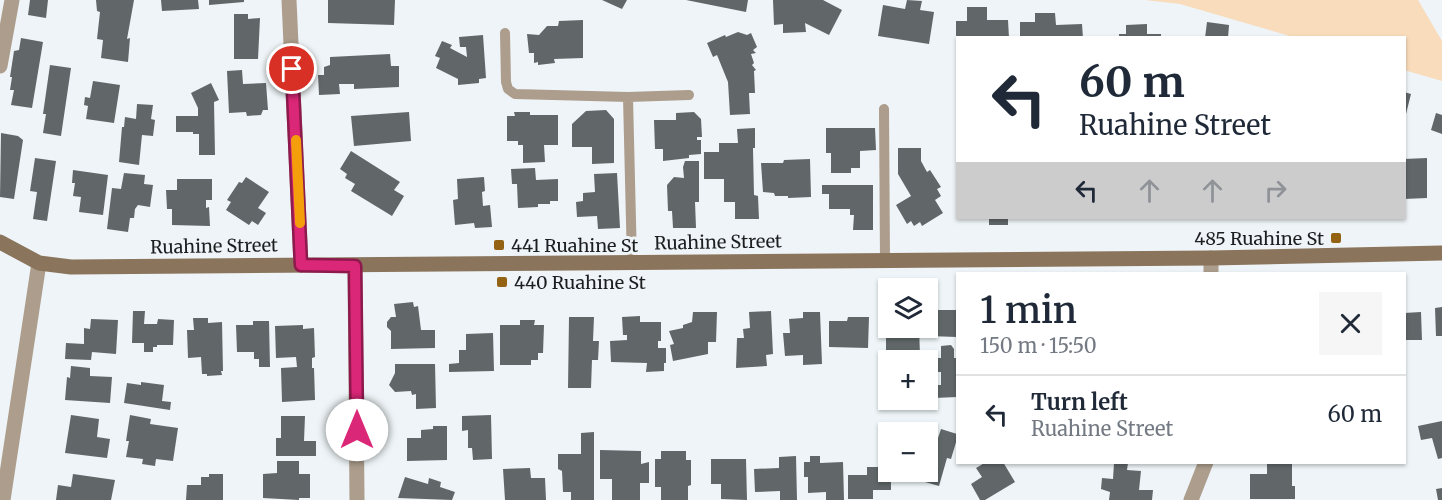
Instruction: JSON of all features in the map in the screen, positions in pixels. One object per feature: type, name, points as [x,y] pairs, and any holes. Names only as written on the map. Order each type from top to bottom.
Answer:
[{"type":"street","points":[[0,66],[12,0]]},
{"type":"street","points":[[289,0],[301,265]]},
{"type":"street","name":"Ruahine Street","points":[[0,242],[39,263],[71,267],[885,260],[1211,266],[1442,253]]},
{"type":"street","points":[[3,500],[39,263]]},
{"type":"street","points":[[355,266],[357,500]]},
{"type":"street","points":[[1191,500],[1205,464]]},
{"type":"lane","points":[[505,33],[506,82],[508,89],[515,94],[628,97],[689,95]]},
{"type":"lane","points":[[628,97],[632,263]]},
{"type":"lane","points":[[884,109],[885,260]]},
{"type":"shaded area","points":[[1145,0],[1418,0],[1442,41],[1442,81],[1406,71],[1406,36],[1290,36],[1180,4]]},
{"type":"building","points":[[30,0],[48,0],[46,18],[28,15]]},
{"type":"building","points":[[96,0],[134,0],[127,39],[130,38],[128,62],[101,58],[103,40],[97,39],[100,12],[97,11]]},
{"type":"building","points":[[161,0],[198,0],[199,9],[162,11]]},
{"type":"building","points":[[209,0],[244,0],[244,2],[209,5]]},
{"type":"building","points":[[328,0],[395,0],[394,25],[328,23]]},
{"type":"building","points":[[602,0],[627,0],[622,9]]},
{"type":"building","points":[[686,0],[748,0],[746,12]]},
{"type":"building","points":[[773,0],[823,0],[842,10],[829,35],[805,23],[806,32],[783,33],[783,24],[774,25]]},
{"type":"building","points":[[907,0],[922,1],[920,10],[934,12],[929,44],[878,36],[883,5],[905,9]]},
{"type":"building","points":[[967,7],[987,7],[987,20],[1008,20],[1009,36],[956,36],[956,21],[967,21]]},
{"type":"building","points":[[1035,13],[1055,13],[1056,25],[1082,24],[1083,36],[1020,36],[1020,22],[1035,22]]},
{"type":"building","points":[[234,14],[248,14],[248,19],[260,18],[258,59],[234,59]]},
{"type":"building","points":[[583,20],[583,58],[554,59],[555,63],[538,65],[538,62],[534,63],[534,53],[529,53],[527,34],[539,35],[547,26],[558,26],[559,21]]},
{"type":"building","points":[[1207,22],[1229,25],[1228,36],[1205,36]]},
{"type":"building","points":[[1147,24],[1147,34],[1161,34],[1161,36],[1119,36],[1119,34],[1126,34],[1126,25]]},
{"type":"building","points":[[738,32],[747,35],[751,33],[757,47],[753,50],[756,53],[751,54],[754,63],[752,65],[756,70],[754,71],[755,93],[749,93],[750,114],[730,115],[728,82],[717,55],[713,57],[707,43]]},
{"type":"building","points":[[483,35],[486,78],[479,79],[479,83],[458,85],[458,79],[436,68],[440,58],[435,56],[442,41],[452,45],[450,48],[467,57],[466,47],[460,47],[459,37]]},
{"type":"building","points":[[21,38],[43,42],[32,108],[11,105],[14,90],[10,90],[12,77],[10,77],[14,51],[19,50]]},
{"type":"building","points":[[390,54],[391,66],[399,66],[399,87],[354,89],[354,84],[339,84],[340,94],[319,95],[318,75],[324,75],[324,67],[330,65],[330,57]]},
{"type":"building","points":[[50,65],[71,68],[61,136],[43,133],[46,114],[43,114]]},
{"type":"building","points":[[242,70],[243,84],[266,83],[268,110],[263,110],[261,115],[247,116],[246,112],[229,113],[227,71]]},
{"type":"building","points":[[93,81],[120,85],[114,123],[86,119],[88,106],[84,105],[85,97],[90,98]]},
{"type":"building","points":[[211,83],[219,100],[214,102],[215,155],[199,155],[199,134],[176,132],[176,116],[198,116],[198,108],[191,93]]},
{"type":"building","points":[[1406,93],[1411,94],[1406,114]]},
{"type":"building","points":[[137,104],[153,105],[151,119],[155,120],[153,136],[142,135],[139,165],[119,162],[125,117],[136,119]]},
{"type":"building","points":[[606,110],[614,119],[614,163],[592,164],[592,147],[572,147],[572,124],[586,111]]},
{"type":"building","points":[[409,112],[411,141],[354,146],[351,116]]},
{"type":"building","points":[[514,112],[530,112],[530,115],[558,115],[558,145],[544,145],[545,162],[523,163],[523,145],[518,145],[518,141],[507,141],[507,116],[515,116]]},
{"type":"building","points":[[694,112],[701,119],[702,137],[697,137],[697,140],[701,140],[701,154],[663,161],[663,149],[655,149],[654,120],[676,120],[676,113]]},
{"type":"building","points":[[1436,113],[1442,115],[1442,134],[1431,130]]},
{"type":"building","points":[[755,128],[754,195],[758,196],[759,219],[735,219],[735,202],[724,202],[724,179],[704,179],[704,152],[719,152],[719,143],[738,143],[737,129]]},
{"type":"building","points":[[826,128],[875,128],[876,150],[860,151],[860,168],[851,168],[851,173],[831,173],[831,153],[826,153]]},
{"type":"building","points":[[1,133],[18,136],[23,140],[14,199],[0,197]]},
{"type":"building","points":[[898,148],[921,148],[921,161],[927,172],[930,170],[941,187],[937,189],[941,196],[935,200],[943,213],[922,226],[920,222],[914,226],[911,221],[907,224],[896,205],[911,196],[898,174]]},
{"type":"building","points":[[351,151],[400,182],[394,190],[404,196],[392,216],[351,191],[355,184],[345,178],[347,174],[340,169]]},
{"type":"building","points":[[35,158],[56,161],[47,221],[33,219],[37,192],[30,191]]},
{"type":"building","points":[[1427,158],[1427,198],[1406,199],[1406,159]]},
{"type":"building","points":[[810,159],[811,197],[788,198],[788,196],[775,196],[774,193],[763,192],[761,163]]},
{"type":"building","points":[[685,161],[699,161],[699,202],[695,202],[696,228],[673,228],[672,211],[668,211],[667,185],[674,177],[684,178]]},
{"type":"building","points":[[535,168],[536,180],[558,179],[558,201],[538,204],[538,207],[518,208],[517,184],[512,184],[511,169]]},
{"type":"building","points":[[73,170],[108,175],[103,215],[79,212],[81,197],[73,196],[75,183],[72,183]]},
{"type":"building","points":[[124,173],[145,175],[144,184],[153,185],[150,207],[138,205],[134,218],[130,218],[128,232],[107,229],[112,188],[121,189]]},
{"type":"building","points":[[617,173],[620,228],[598,229],[597,216],[577,217],[576,202],[583,201],[583,193],[595,192],[594,174]]},
{"type":"building","points":[[246,177],[269,192],[258,208],[266,213],[258,225],[252,221],[249,225],[226,210],[231,202],[227,200],[239,182],[242,183]]},
{"type":"building","points":[[484,177],[483,206],[490,205],[492,227],[475,228],[474,223],[455,225],[453,200],[458,199],[457,179]]},
{"type":"building","points":[[177,179],[212,179],[212,200],[206,200],[206,208],[209,207],[210,226],[172,225],[172,209],[167,209],[166,190],[177,190]]},
{"type":"building","points":[[822,185],[873,185],[873,230],[853,230],[854,215],[850,215],[850,209],[829,209],[829,194],[822,194]]},
{"type":"building","points":[[989,219],[1008,219],[1008,225],[989,225]]},
{"type":"building","points":[[413,302],[414,307],[418,306],[421,330],[435,330],[435,348],[391,349],[391,331],[387,327],[387,322],[391,317],[396,317],[394,304]]},
{"type":"building","points":[[1442,307],[1442,336],[1436,336],[1435,308]]},
{"type":"building","points":[[938,310],[956,310],[956,337],[938,336]]},
{"type":"building","points":[[133,311],[145,311],[144,324],[157,324],[158,319],[174,320],[173,345],[157,345],[153,347],[153,352],[144,352],[144,343],[132,343]]},
{"type":"building","points":[[771,311],[773,354],[766,355],[767,366],[736,368],[737,338],[744,338],[743,329],[750,328],[749,312]]},
{"type":"building","points":[[693,312],[717,312],[716,342],[708,342],[708,354],[673,361],[670,345],[674,344],[669,331],[683,328],[683,325],[692,322]]},
{"type":"building","points":[[803,312],[820,312],[822,364],[803,365],[803,355],[785,356],[783,333],[790,333],[789,319],[803,318]]},
{"type":"building","points":[[1421,312],[1422,340],[1406,340],[1406,313]]},
{"type":"building","points":[[640,316],[640,322],[661,322],[661,341],[658,341],[658,348],[666,348],[664,371],[646,372],[647,363],[611,362],[610,341],[627,340],[627,335],[623,335],[622,317]]},
{"type":"building","points":[[569,317],[594,317],[593,341],[599,341],[598,360],[592,360],[591,388],[568,388]]},
{"type":"building","points":[[848,317],[869,317],[868,348],[829,347],[829,321],[847,321]]},
{"type":"building","points":[[193,318],[208,318],[208,323],[222,322],[222,375],[202,374],[201,357],[188,358],[187,330],[194,330]]},
{"type":"building","points":[[91,319],[118,320],[116,354],[92,352],[91,360],[65,359],[66,343],[84,344],[84,328],[90,329]]},
{"type":"building","points":[[520,320],[535,320],[534,325],[544,325],[543,353],[538,353],[538,360],[531,360],[531,365],[500,365],[500,325],[520,325]]},
{"type":"building","points":[[253,321],[269,321],[270,367],[259,367],[259,359],[254,359],[254,352],[237,352],[236,325],[253,325]]},
{"type":"building","points":[[303,325],[303,329],[314,328],[315,357],[312,358],[312,368],[314,368],[315,400],[282,402],[281,368],[297,367],[296,357],[276,358],[275,326]]},
{"type":"building","points":[[493,333],[494,371],[449,372],[449,364],[459,363],[459,350],[466,350],[466,334]]},
{"type":"building","points":[[886,338],[919,338],[920,350],[886,350]]},
{"type":"building","points":[[951,345],[954,349],[954,358],[956,358],[956,397],[938,398],[941,372],[938,372],[938,358],[941,358],[941,346]]},
{"type":"building","points":[[395,364],[435,364],[436,408],[416,409],[416,394],[412,395],[411,391],[395,392],[389,385],[395,373]]},
{"type":"building","points":[[71,366],[90,368],[90,376],[112,377],[110,403],[65,400],[67,377],[70,378]]},
{"type":"building","points":[[141,382],[164,385],[162,401],[171,402],[170,410],[124,403],[127,383],[141,385]]},
{"type":"building","points":[[71,415],[99,419],[97,437],[110,439],[107,458],[65,453]]},
{"type":"building","points":[[130,415],[151,419],[150,424],[178,428],[173,461],[156,459],[155,466],[142,464],[143,459],[126,457]]},
{"type":"building","points":[[491,415],[492,459],[473,460],[472,448],[468,448],[468,430],[462,431],[462,416]]},
{"type":"building","points":[[281,416],[305,416],[304,441],[316,441],[316,456],[276,456],[276,438],[281,438]]},
{"type":"building","points":[[1442,421],[1442,458],[1438,459],[1432,438],[1421,440],[1418,426]]},
{"type":"building","points":[[433,426],[447,426],[447,460],[407,461],[407,438],[421,438],[421,430],[433,429]]},
{"type":"building","points":[[941,429],[956,434],[956,442],[951,459],[947,458],[939,486],[925,482],[938,482],[938,438]]},
{"type":"building","points":[[594,432],[594,500],[571,500],[571,492],[563,492],[562,471],[558,469],[558,454],[581,454],[581,433]]},
{"type":"building","points":[[600,450],[641,451],[641,464],[649,462],[649,483],[640,483],[640,500],[612,500],[612,479],[600,479]]},
{"type":"building","points":[[661,451],[686,451],[686,460],[691,460],[691,485],[688,486],[688,500],[661,500],[661,487],[655,487],[655,459],[661,459]]},
{"type":"building","points":[[796,456],[797,500],[780,500],[780,491],[755,492],[754,469],[779,468],[779,457]]},
{"type":"building","points":[[810,456],[820,456],[820,463],[843,462],[844,500],[826,500],[826,492],[808,493],[808,477],[804,477],[804,462],[810,462]]},
{"type":"building","points":[[711,459],[746,459],[747,500],[721,499],[721,484],[711,484]]},
{"type":"building","points":[[277,461],[299,461],[299,474],[310,474],[310,498],[299,498],[299,500],[263,498],[263,474],[277,473]]},
{"type":"building","points":[[983,464],[1004,464],[1015,482],[985,500],[980,500],[971,484],[982,477],[976,468]]},
{"type":"building","points":[[1114,464],[1128,464],[1127,470],[1141,471],[1139,490],[1153,490],[1152,500],[1109,500],[1110,492],[1101,489],[1102,478],[1113,479]]},
{"type":"building","points":[[1267,464],[1292,464],[1292,486],[1295,486],[1295,499],[1250,499],[1250,474],[1267,474]]},
{"type":"building","points":[[867,467],[878,467],[878,482],[891,482],[891,490],[873,490],[873,499],[848,499],[848,475],[867,475]]},
{"type":"building","points":[[530,468],[531,478],[545,478],[546,500],[505,500],[503,469]]},
{"type":"building","points":[[73,474],[115,480],[111,500],[56,500],[58,485],[71,487]]},
{"type":"building","points":[[209,474],[223,474],[223,500],[186,500],[187,485],[201,485],[201,477],[209,477]]},
{"type":"building","points":[[405,477],[428,484],[429,478],[441,482],[440,487],[455,492],[452,500],[398,498]]},
{"type":"building","points":[[1442,488],[1442,500],[1438,500],[1436,489]]},
{"type":"slow traffic","points":[[296,140],[300,223]]},
{"type":"place","name":"485 Ruahine St","points":[[1336,238]]},
{"type":"place","name":"441 Ruahine St","points":[[499,245]]},
{"type":"place","name":"440 Ruahine St","points":[[502,282]]},
{"type":"route","points":[[292,69],[301,265],[355,266],[357,430]]}]
